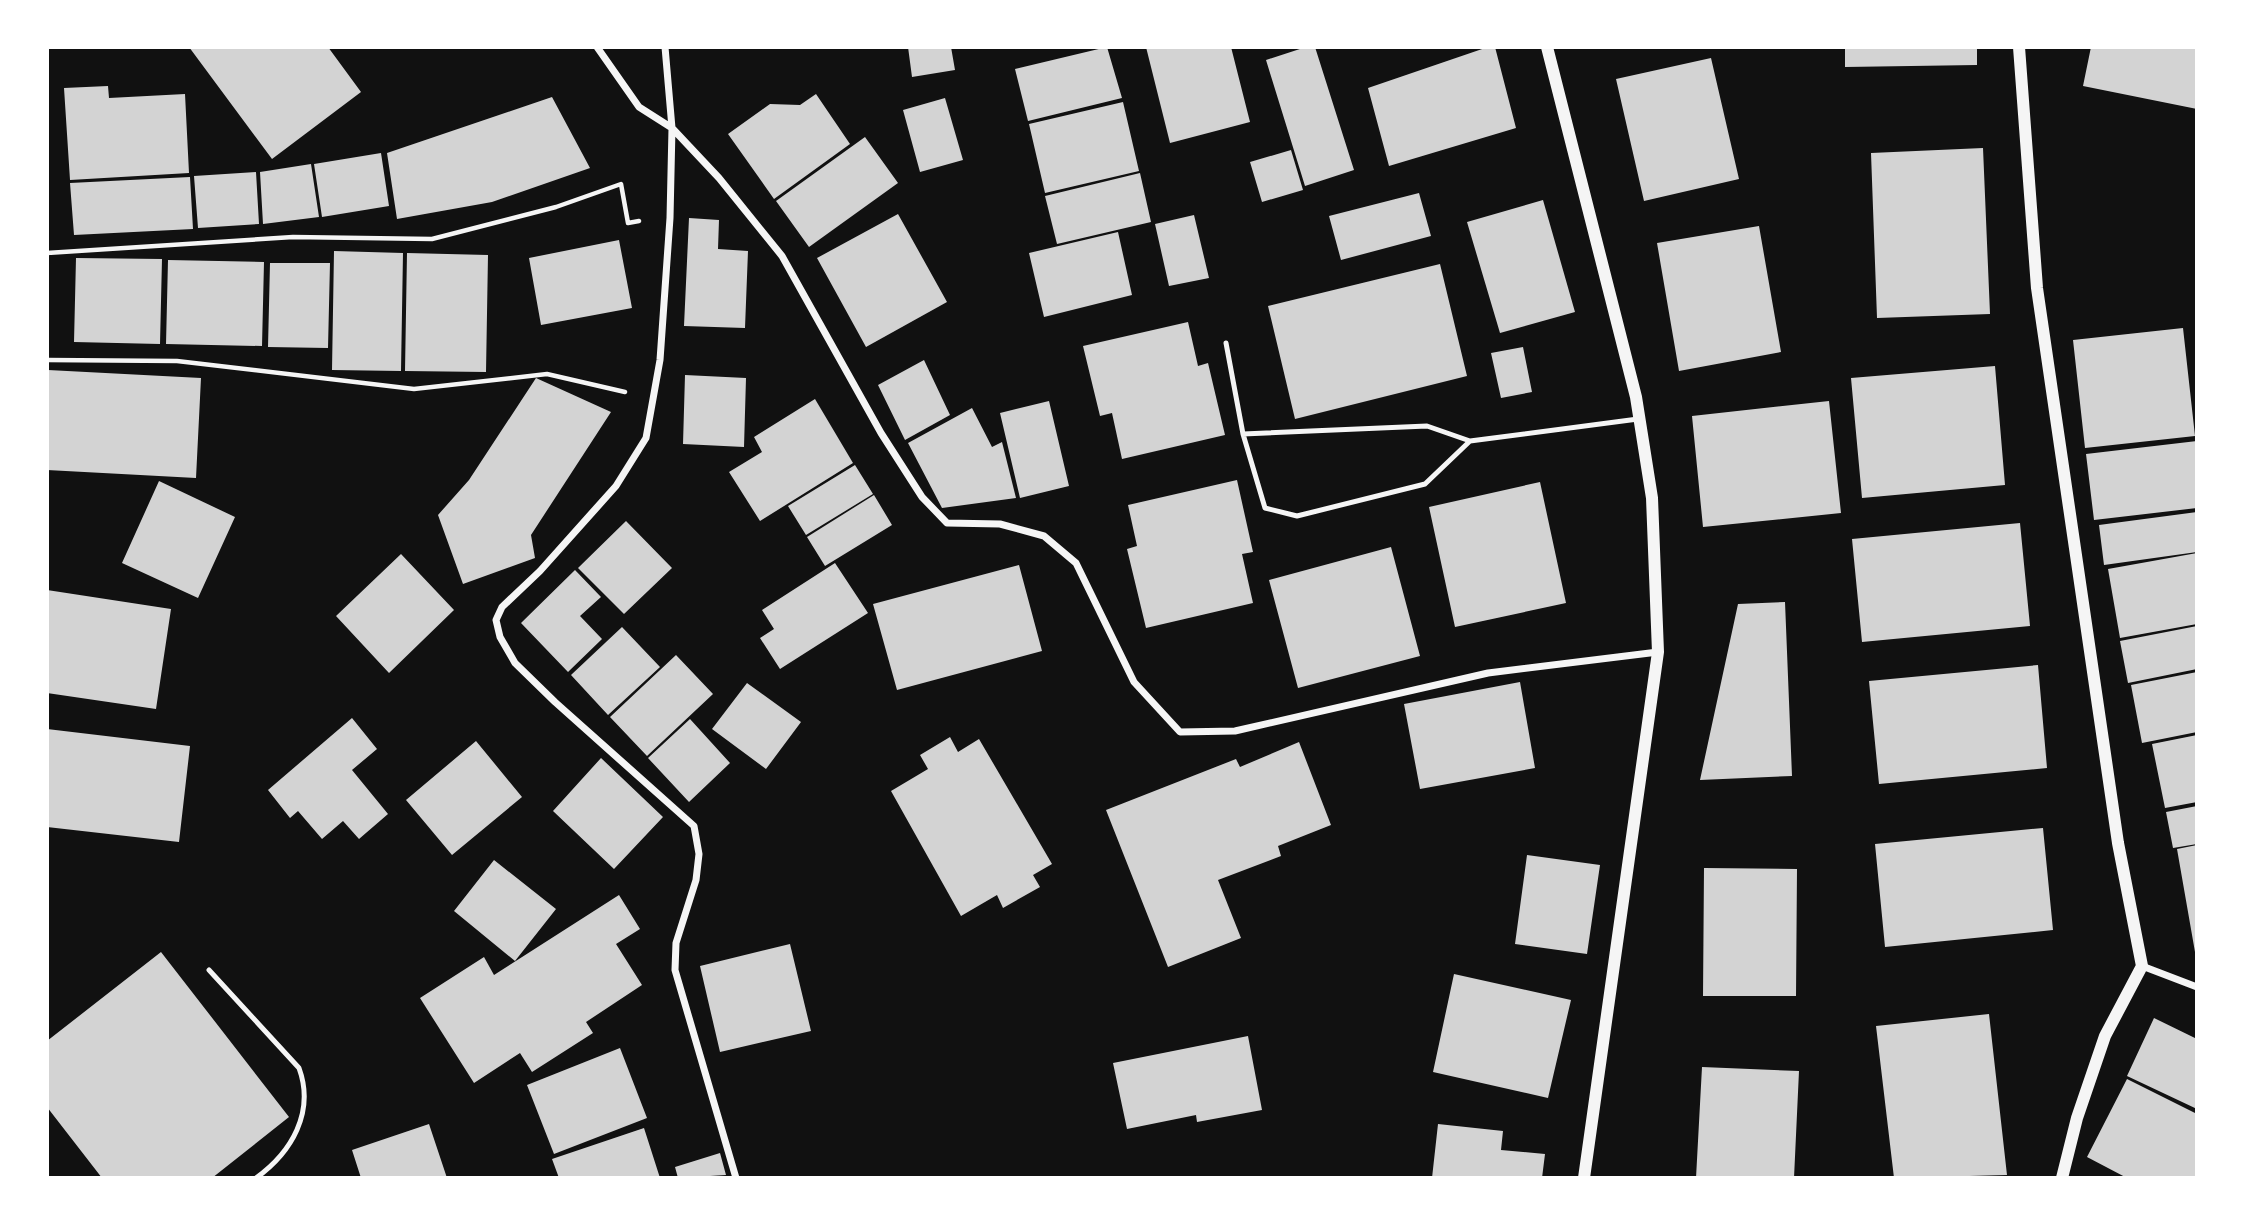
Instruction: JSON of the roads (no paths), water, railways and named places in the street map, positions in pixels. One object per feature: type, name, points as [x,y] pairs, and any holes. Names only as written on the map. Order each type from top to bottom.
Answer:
[{"type":"street","points":[[597,47],[639,107],[673,128],[719,178],[782,256],[881,433],[922,497],[947,523],[1000,524],[1044,536],[1076,563],[1133,682],[1180,732],[1235,730],[1488,673],[1658,652]]},
{"type":"street","points":[[665,47],[673,128],[660,360],[646,438],[616,486],[540,571],[502,607],[496,620],[500,637],[515,663],[694,826],[699,854],[696,880],[676,943],[675,970],[736,1178]]},
{"type":"street","points":[[1547,47],[1640,419],[1652,498],[1658,652],[1584,1178]]},
{"type":"street","points":[[2019,47],[2036,288],[2118,843],[2142,966],[2105,1035],[2077,1118],[2062,1178]]},
{"type":"street","points":[[2142,966],[2197,987]]},
{"type":"lane","points":[[1227,343],[1243,434],[1265,508],[1297,516],[1425,484],[1470,440]]},
{"type":"lane","points":[[1243,434],[1427,426],[1470,440],[1640,419]]},
{"type":"lane","points":[[209,970],[299,1068],[304,1083],[304,1107],[295,1137],[273,1166],[256,1178]]}]
